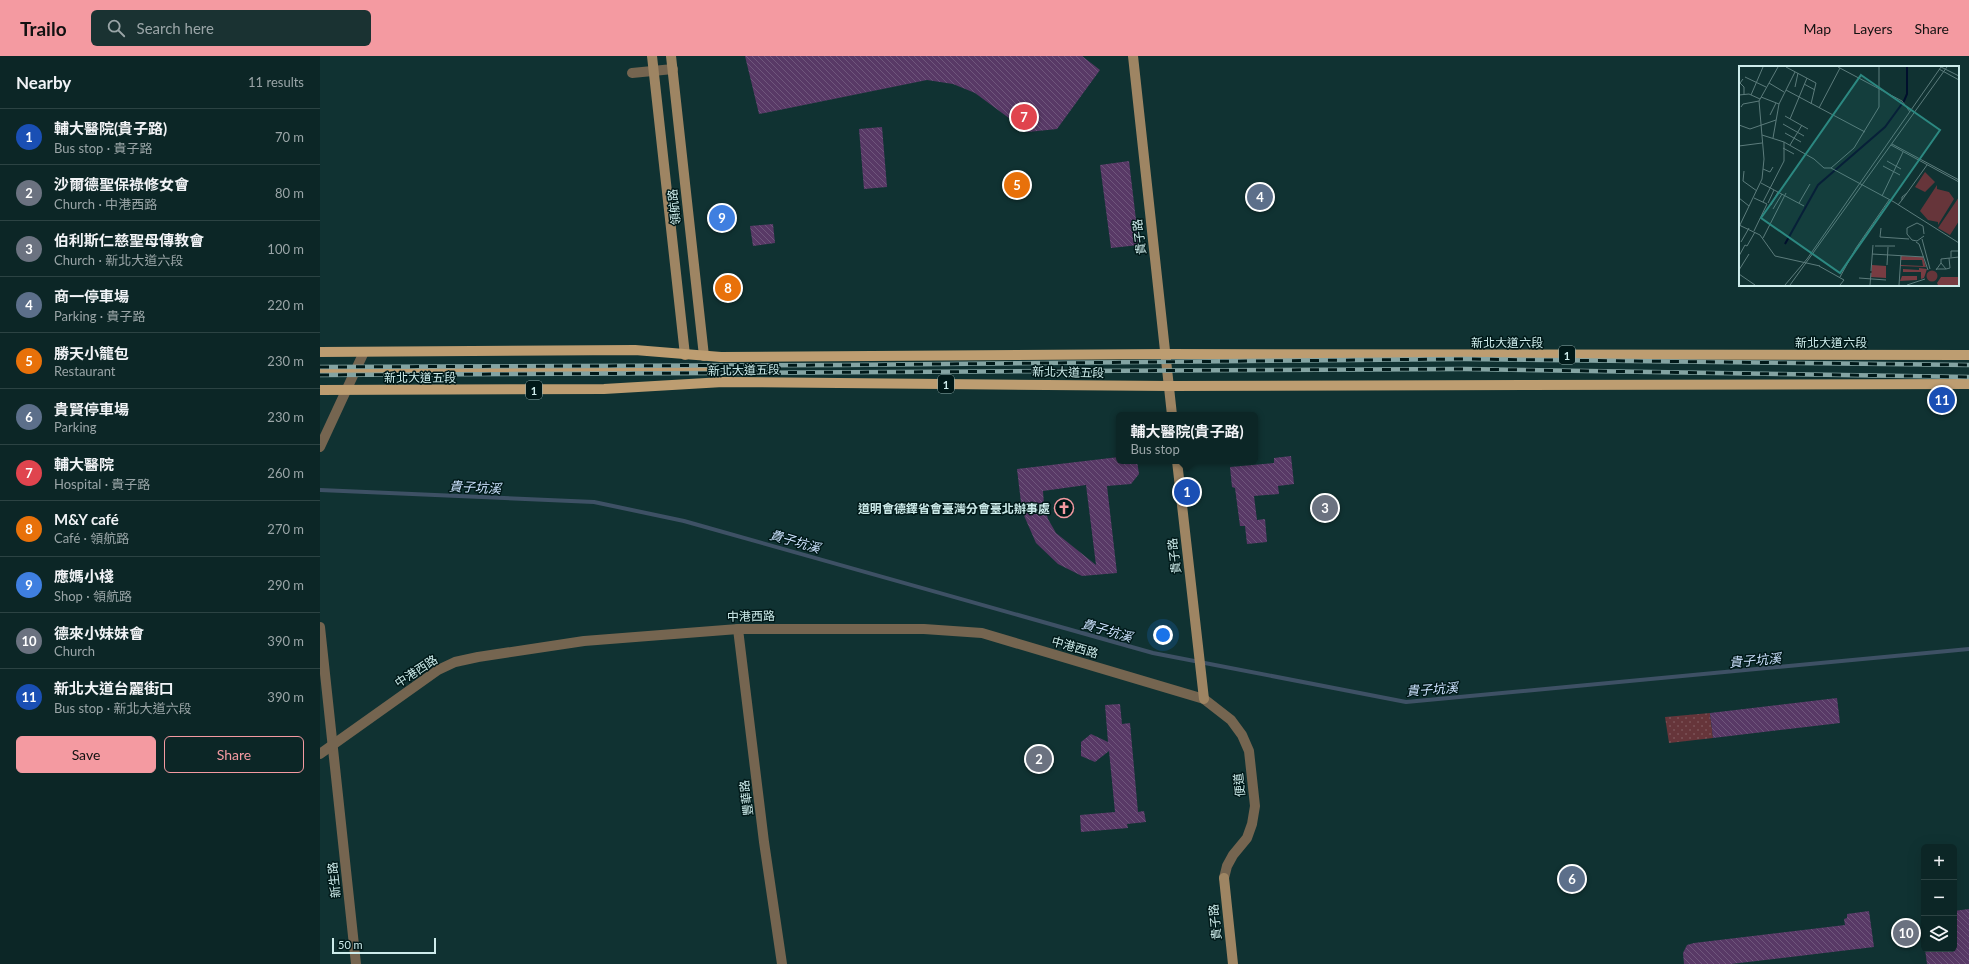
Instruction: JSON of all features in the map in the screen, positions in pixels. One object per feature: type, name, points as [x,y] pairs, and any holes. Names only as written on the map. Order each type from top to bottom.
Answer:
[{"type":"main road","name":"新北大道五段","points":[[320,352],[635,350],[721,357],[1166,354]]},
{"type":"main road","name":"新北大道六段","points":[[1166,354],[1969,355]]},
{"type":"main road","points":[[685,355],[723,382]]},
{"type":"main road","points":[[706,369],[721,357]]},
{"type":"main road","name":"新北大道五段","points":[[320,371],[706,369]]},
{"type":"main road","name":"新北大道五段","points":[[320,390],[604,390],[723,382],[1169,386]]},
{"type":"main road","name":"1","points":[[1169,386],[1969,384]]},
{"type":"street","name":"領航路","points":[[652,56],[685,355]]},
{"type":"street","name":"領航路","points":[[671,56],[704,356]]},
{"type":"street","name":"貴子路","points":[[1133,56],[1172,412]]},
{"type":"street","points":[[632,73],[673,69]]},
{"type":"street","points":[[320,447],[345,390],[364,352]]},
{"type":"street","name":"貴子路","points":[[1176,464],[1204,699]]},
{"type":"street","name":"新生路","points":[[320,627],[356,964]]},
{"type":"street","name":"中港西路","points":[[320,754],[438,670],[455,662],[478,657],[584,641],[738,629],[924,628],[982,633],[1204,699]]},
{"type":"street","name":"豐華路","points":[[738,629],[764,842],[782,964]]},
{"type":"street","name":"便道","points":[[1204,699],[1231,720],[1242,734],[1249,751],[1254,806],[1252,824],[1247,838],[1233,855],[1227,866],[1224,878]]},
{"type":"street","name":"貴子路","points":[[1224,878],[1233,964]]},
{"type":"shaded area","points":[[1710,713],[1713,738],[1669,743],[1665,717]]},
{"type":"building","points":[[745,56],[1082,56],[1100,70],[1057,129],[1028,132],[975,93],[953,84],[927,80],[759,114]]},
{"type":"building","points":[[882,127],[887,187],[864,189],[859,129]]},
{"type":"building","points":[[1129,161],[1139,245],[1111,248],[1100,165]]},
{"type":"building","points":[[773,224],[775,243],[753,246],[750,226]]},
{"type":"building","points":[[1291,456],[1294,484],[1278,486],[1279,494],[1254,496],[1257,520],[1265,519],[1267,542],[1247,544],[1245,526],[1240,526],[1235,488],[1232,487],[1230,467],[1274,463],[1274,458]]},
{"type":"building","points":[[1116,457],[1116,464],[1137,464],[1139,474],[1131,484],[1107,486],[1117,573],[1082,576],[1058,564],[1036,543],[1022,511],[1017,469]],"holes":[[[1086,485],[1096,565],[1056,533],[1048,519],[1044,505],[1043,491]]]},
{"type":"building","points":[[1837,698],[1840,723],[1713,738],[1710,713]]},
{"type":"building","points":[[1120,704],[1122,724],[1130,723],[1138,812],[1144,811],[1146,822],[1127,824],[1128,828],[1081,832],[1080,815],[1115,812],[1109,751],[1095,762],[1081,756],[1081,742],[1091,734],[1108,742],[1105,705]]},
{"type":"building","points":[[1969,909],[1969,964],[1927,964],[1925,952],[1957,952],[1957,911]]},
{"type":"building","points":[[1869,911],[1874,947],[1731,964],[1684,964],[1683,953],[1687,945],[1845,925],[1844,919],[1847,918],[1847,914]]},
{"type":"waterway","name":"貴子坑溪","points":[[320,490],[594,502],[684,521],[1153,653],[1406,702],[1969,649]]},
{"type":"railway","points":[[320,367],[841,365],[1464,359],[1969,365]]},
{"type":"railway","points":[[320,375],[1464,369],[1969,377]]},
{"type":"place","name":"輔大醫院","points":[[1024,117]]},
{"type":"place","name":"勝天小籠包","points":[[1017,185]]},
{"type":"place","name":"商一停車場","points":[[1260,197]]},
{"type":"place","name":"應媽小棧","points":[[722,218]]},
{"type":"place","name":"M&Y café","points":[[728,288]]},
{"type":"place","name":"新北大道台麗街口","points":[[1942,400]]},
{"type":"place","name":"輔大醫院(貴子路)","points":[[1187,492]]},
{"type":"place","name":"道明會德鐸省會臺灣分會臺北辦事處","points":[[1064,508]]},
{"type":"place","name":"伯利斯仁慈聖母傳教會","points":[[1325,508]]},
{"type":"place","name":"沙爾德聖保祿修女會","points":[[1039,759]]},
{"type":"place","name":"貴賢停車場","points":[[1572,879]]},
{"type":"place","name":"德來小妹妹會","points":[[1906,933]]}]
